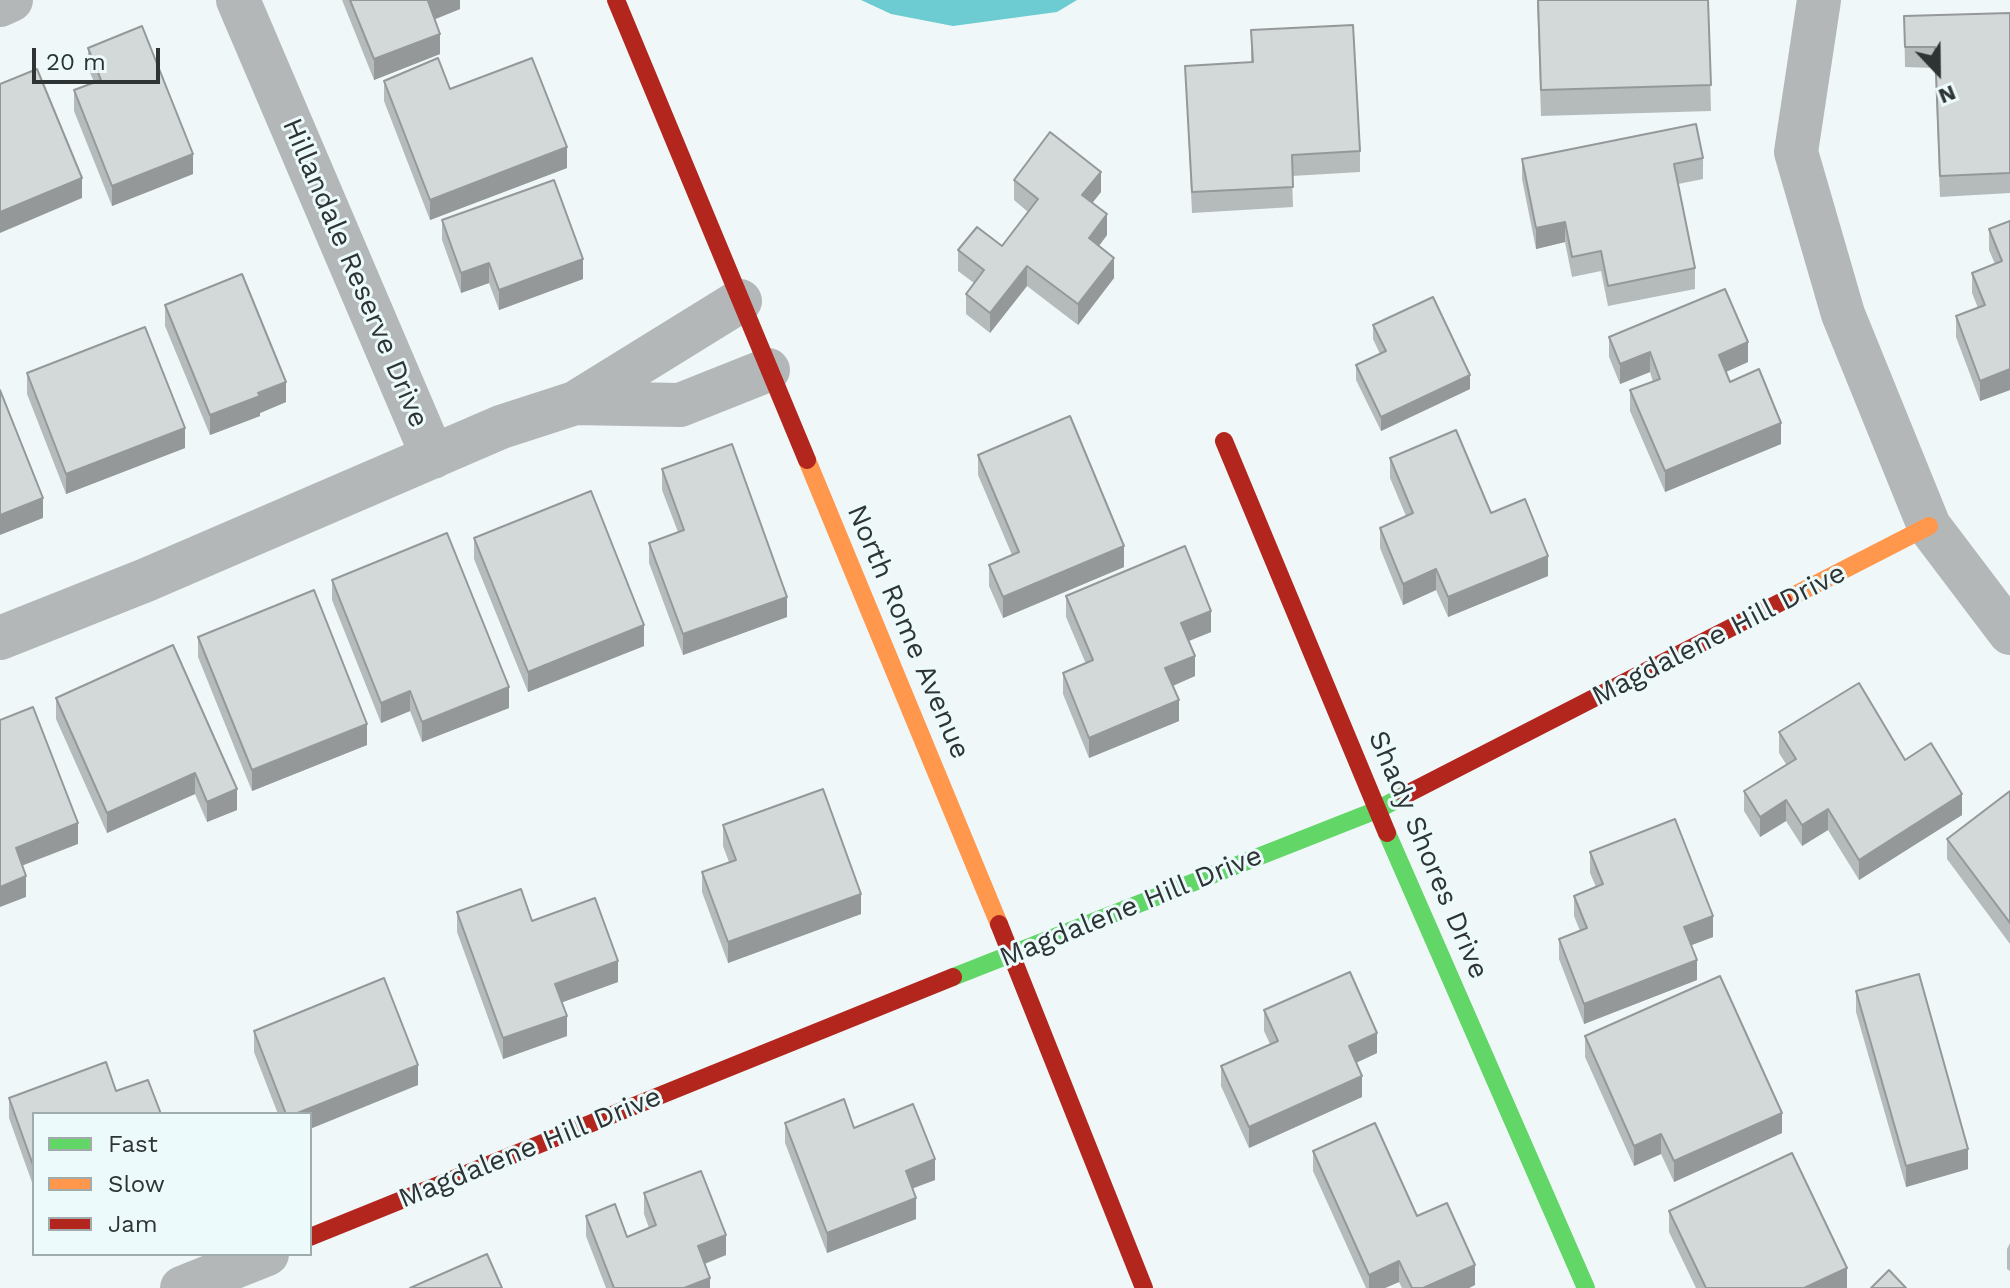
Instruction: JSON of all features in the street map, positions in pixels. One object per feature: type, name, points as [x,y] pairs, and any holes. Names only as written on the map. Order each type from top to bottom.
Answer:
[{"type":"street","points":[[0,5],[11,0]]},
{"type":"street","name":"Hillandale Reserve Drive","points":[[238,0],[433,457]]},
{"type":"street","name":"North Rome Avenue","points":[[616,0],[1011,954],[1144,1288]]},
{"type":"street","points":[[1819,0],[1796,152],[1843,314],[1929,526],[2010,633]]},
{"type":"street","name":"Hillandale Reserve Drive","points":[[0,638],[146,580],[501,427],[575,403],[740,301]]},
{"type":"street","name":"Hillandale Reserve Drive","points":[[575,403],[680,405],[768,370]]},
{"type":"street","name":"Shady Shores Drive","points":[[1224,441],[1377,810],[1586,1288]]},
{"type":"street","name":"Magdalene Hill Drive","points":[[312,1236],[1377,810],[1929,526]]},
{"type":"street","points":[[182,1288],[262,1256]]},
{"type":"water","points":[[861,0],[1077,0],[1057,12],[953,26],[891,14]]},
{"type":"building","points":[[350,0],[431,0],[428,1],[440,34],[374,59]]},
{"type":"building","points":[[1538,0],[1708,0],[1711,85],[1541,90]]},
{"type":"building","points":[[2010,13],[2010,173],[1940,176],[1935,47],[1905,47],[1904,16]]},
{"type":"building","points":[[1353,25],[1360,151],[1292,155],[1293,187],[1192,192],[1185,66],[1253,62],[1251,30]]},
{"type":"building","points":[[142,26],[193,154],[112,186],[74,90],[101,80],[88,48]]},
{"type":"building","points":[[438,58],[450,89],[532,58],[567,147],[430,200],[384,81]]},
{"type":"building","points":[[37,69],[82,178],[0,212],[0,84]]},
{"type":"building","points":[[1696,124],[1703,158],[1674,164],[1695,268],[1608,286],[1601,251],[1572,257],[1565,222],[1536,228],[1522,159]]},
{"type":"building","points":[[1050,132],[1101,172],[1082,195],[1107,214],[1089,238],[1114,258],[1078,304],[1027,266],[990,313],[966,294],[984,270],[958,250],[977,227],[1002,246],[1038,199],[1014,180]]},
{"type":"building","points":[[554,180],[583,259],[499,290],[489,263],[461,273],[442,220]]},
{"type":"building","points":[[2010,221],[2010,369],[1980,381],[1956,316],[1985,305],[1972,273],[2002,261],[1989,229]]},
{"type":"building","points":[[242,274],[286,382],[258,393],[260,396],[210,415],[165,305]]},
{"type":"building","points":[[1725,289],[1748,342],[1719,355],[1730,382],[1759,369],[1781,423],[1665,471],[1630,390],[1660,379],[1650,352],[1620,364],[1609,337]]},
{"type":"building","points":[[1433,297],[1470,375],[1381,417],[1356,365],[1386,351],[1373,325]]},
{"type":"building","points":[[145,327],[185,428],[66,474],[27,373]]},
{"type":"building","points":[[0,390],[43,498],[0,515]]},
{"type":"building","points":[[1070,416],[1124,546],[1003,597],[989,565],[1019,552],[978,455]]},
{"type":"building","points":[[1456,430],[1491,513],[1525,499],[1548,556],[1448,597],[1436,569],[1403,584],[1380,528],[1413,513],[1390,458]]},
{"type":"building","points":[[732,444],[787,597],[683,634],[649,543],[684,530],[662,469]]},
{"type":"building","points":[[591,491],[644,625],[528,672],[474,538]]},
{"type":"building","points":[[447,533],[509,687],[422,722],[410,691],[381,703],[332,580]]},
{"type":"building","points":[[1185,546],[1211,611],[1181,623],[1195,656],[1165,668],[1179,700],[1089,738],[1063,673],[1093,660],[1066,596]]},
{"type":"building","points":[[314,590],[367,724],[252,770],[198,637]]},
{"type":"building","points":[[173,645],[237,789],[207,802],[195,773],[107,813],[56,698]]},
{"type":"building","points":[[1859,683],[1905,760],[1931,743],[1962,794],[1859,860],[1828,809],[1802,825],[1786,800],[1760,817],[1744,791],[1796,759],[1779,732]]},
{"type":"building","points":[[33,707],[78,823],[16,848],[26,876],[0,887],[0,720]]},
{"type":"building","points":[[823,789],[861,894],[728,942],[702,872],[736,860],[723,825]]},
{"type":"building","points":[[2010,791],[2010,923],[1947,839]]},
{"type":"building","points":[[1675,819],[1713,916],[1684,927],[1697,960],[1584,1004],[1559,939],[1587,928],[1574,896],[1603,884],[1590,852]]},
{"type":"building","points":[[521,889],[532,921],[595,898],[618,961],[555,984],[567,1016],[503,1038],[457,912]]},
{"type":"building","points":[[1350,972],[1377,1033],[1349,1046],[1362,1076],[1249,1127],[1221,1066],[1278,1041],[1264,1010]]},
{"type":"building","points":[[1919,974],[1968,1149],[1906,1166],[1856,991]]},
{"type":"building","points":[[1720,976],[1782,1113],[1674,1161],[1661,1134],[1634,1146],[1585,1036]]},
{"type":"building","points":[[384,978],[418,1065],[300,1112],[285,1112],[254,1031]]},
{"type":"building","points":[[106,1062],[116,1091],[148,1080],[160,1112],[32,1112],[32,1162],[9,1098]]},
{"type":"building","points":[[844,1099],[854,1128],[913,1104],[935,1159],[906,1171],[916,1198],[827,1233],[785,1123]]},
{"type":"building","points":[[1375,1123],[1417,1216],[1447,1203],[1475,1265],[1423,1288],[1412,1288],[1399,1261],[1369,1275],[1313,1151]]},
{"type":"building","points":[[1792,1153],[1847,1268],[1804,1288],[1706,1288],[1669,1211]]},
{"type":"building","points":[[701,1171],[726,1235],[698,1246],[710,1278],[684,1288],[614,1288],[586,1216],[615,1204],[627,1237],[656,1225],[644,1193]]},
{"type":"building","points":[[487,1254],[502,1288],[410,1288]]},
{"type":"building","points":[[1889,1270],[1906,1288],[1871,1288]]},
{"type":"traffic: fast","points":[[953,977],[1377,810],[1405,795]]},
{"type":"traffic: fast","points":[[1387,833],[1586,1288]]},
{"type":"traffic: slow","points":[[807,460],[999,924]]},
{"type":"traffic: slow","points":[[1783,601],[1929,526]]},
{"type":"traffic: jam","points":[[616,0],[807,460]]},
{"type":"traffic: jam","points":[[1224,441],[1387,833]]},
{"type":"traffic: jam","points":[[1405,795],[1783,601]]},
{"type":"traffic: jam","points":[[999,924],[1144,1288]]},
{"type":"traffic: jam","points":[[312,1236],[953,977]]}]
